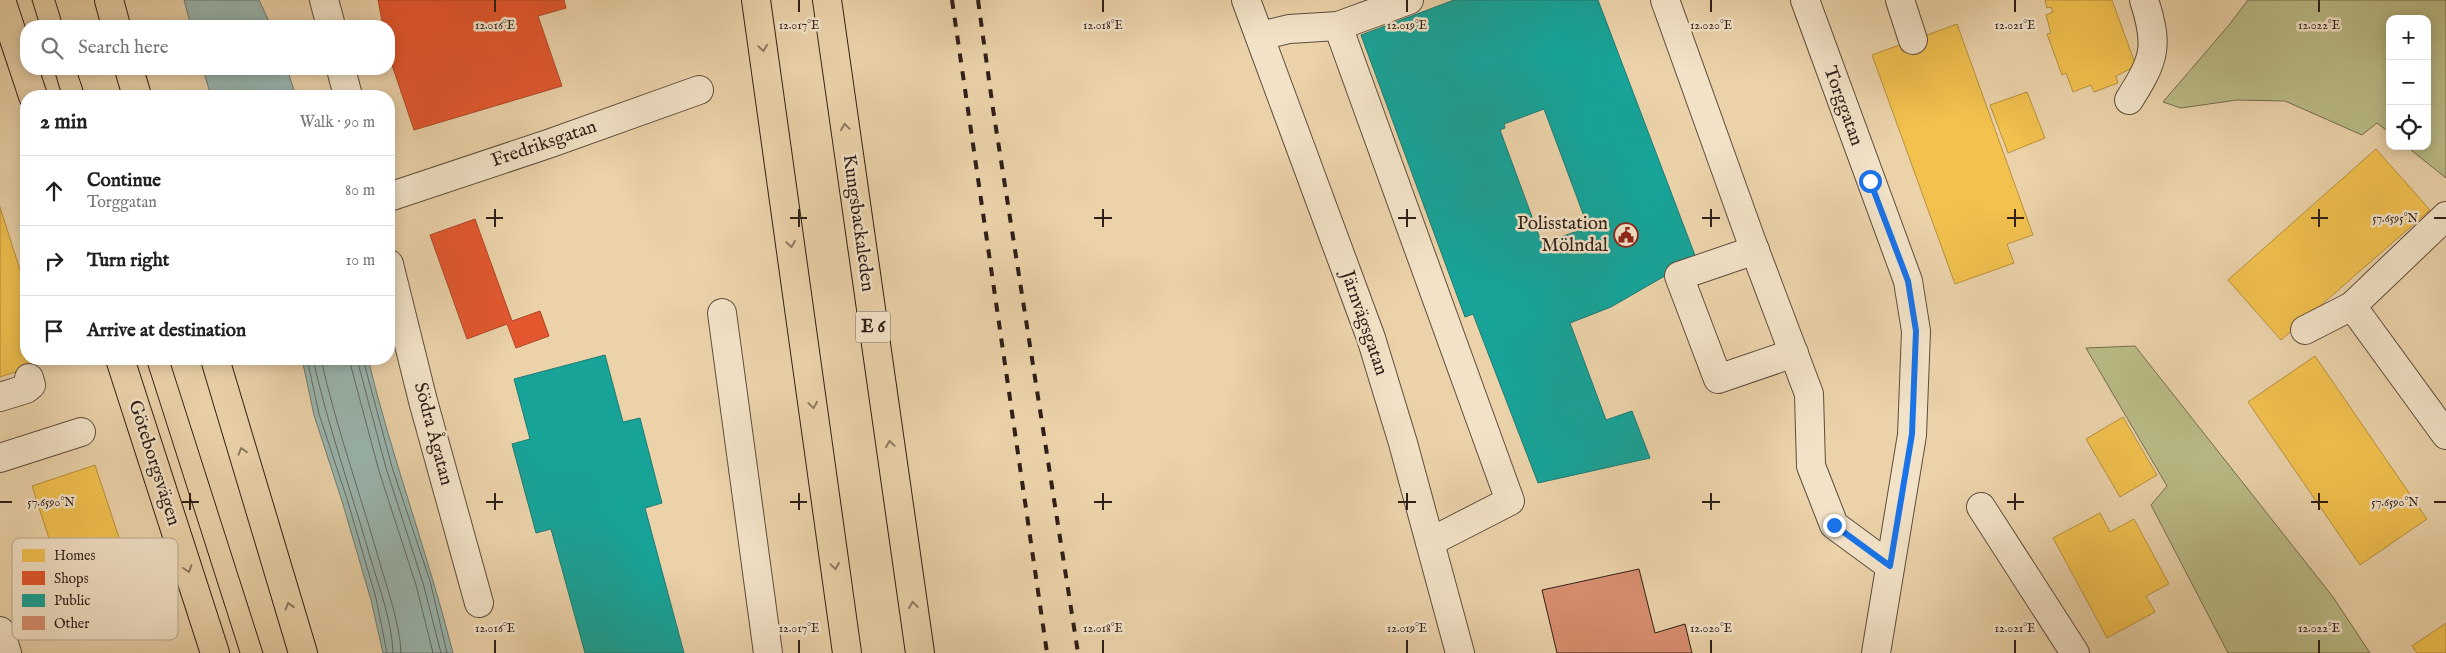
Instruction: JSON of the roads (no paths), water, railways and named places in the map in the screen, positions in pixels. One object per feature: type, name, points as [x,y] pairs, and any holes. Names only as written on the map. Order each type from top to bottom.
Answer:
[{"type":"main road","points":[[1,0],[20,57]]},
{"type":"main road","points":[[109,0],[114,20]]},
{"type":"main road","points":[[756,0],[847,653]]},
{"type":"main road","name":"Kungsbackaleden","points":[[827,0],[920,653]]},
{"type":"main road","points":[[26,75],[31,90]]},
{"type":"main road","points":[[131,75],[135,90]]},
{"type":"main road","name":"Göteborgsvägen","points":[[122,365],[178,538]]},
{"type":"main road","points":[[217,365],[303,653]]},
{"type":"main road","name":"Göteborgsvägen","points":[[178,538],[215,653]]},
{"type":"street","points":[[324,0],[329,20]]},
{"type":"street","name":"Järnvägsgatan","points":[[1246,0],[1371,338],[1460,653]]},
{"type":"street","points":[[1260,36],[1289,29],[1338,26],[1409,0]]},
{"type":"street","points":[[1665,0],[1809,394],[1811,466],[1834,525],[1890,566]]},
{"type":"street","name":"Torggatan","points":[[1805,0],[1908,281],[1916,331],[1912,434],[1876,653]]},
{"type":"street","points":[[1900,0],[1913,40]]},
{"type":"street","points":[[2129,100],[2141,81],[2154,49],[2153,28],[2144,0]]},
{"type":"street","points":[[1338,26],[1510,501],[1430,542]]},
{"type":"street","points":[[343,75],[346,90]]},
{"type":"street","name":"Fredriksgatan","points":[[395,195],[548,144],[699,90]]},
{"type":"street","points":[[2305,330],[2352,306],[2446,216]]},
{"type":"street","points":[[1755,250],[1679,276],[1718,379],[1794,353]]},
{"type":"street","name":"Södra Ågatan","points":[[395,288],[423,400],[479,603]]},
{"type":"street","points":[[2352,306],[2446,435]]},
{"type":"street","points":[[722,312],[768,653]]},
{"type":"street","points":[[0,397],[26,389],[31,385],[29,378]]},
{"type":"street","points":[[0,458],[81,432]]},
{"type":"street","points":[[1981,507],[2076,653]]},
{"type":"street","points":[[0,631],[7,653]]},
{"type":"water","points":[[184,0],[259,0],[268,20],[189,20]]},
{"type":"water","points":[[205,75],[289,75],[294,90],[209,90]]},
{"type":"water","points":[[303,365],[370,365],[453,653],[383,653],[371,600],[314,415]]},
{"type":"tram line","points":[[32,0],[38,20]]},
{"type":"tram line","points":[[55,0],[61,20]]},
{"type":"tram line","points":[[56,75],[60,90]]},
{"type":"tram line","points":[[78,75],[83,90]]},
{"type":"tram line","points":[[148,365],[240,653]]},
{"type":"tram line","points":[[171,365],[263,653]]},
{"type":"railway","points":[[952,0],[1047,653]]},
{"type":"railway","points":[[978,0],[993,109],[1078,653]]},
{"type":"place","name":"Polisstation Mölndal","points":[[1626,235]]}]
